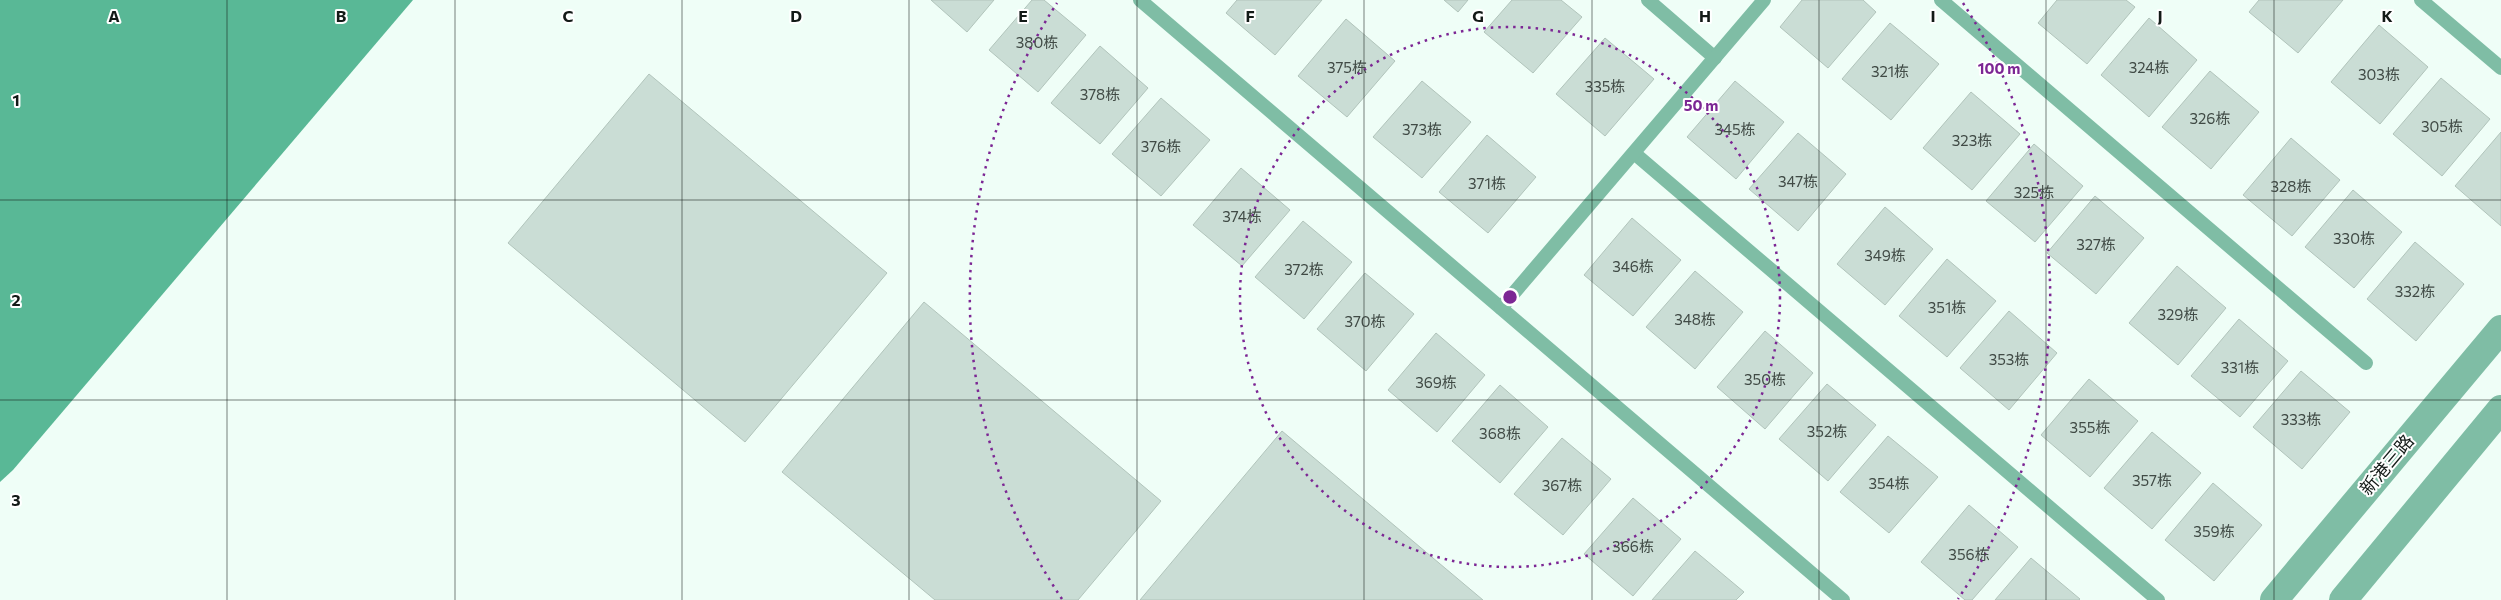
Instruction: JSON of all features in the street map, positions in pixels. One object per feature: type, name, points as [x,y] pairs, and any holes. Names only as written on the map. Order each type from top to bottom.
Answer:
[{"type":"street","name":"新港三路","points":[[2274,600],[2501,329]]},
{"type":"street","points":[[2343,600],[2501,408]]},
{"type":"lane","points":[[1140,0],[1843,600]]},
{"type":"lane","points":[[1648,0],[1715,58]]},
{"type":"lane","points":[[1501,308],[1764,0]]},
{"type":"lane","points":[[1941,0],[2366,363]]},
{"type":"lane","points":[[2421,0],[2501,68]]},
{"type":"lane","points":[[1634,153],[2158,600]]},
{"type":"shaded area","points":[[0,0],[413,0],[13,470],[0,482]]},
{"type":"building","points":[[931,0],[994,0],[967,32]]},
{"type":"building","points":[[1032,0],[1044,0],[1086,35],[1038,92],[989,50]]},
{"type":"building","points":[[1237,0],[1322,0],[1275,55],[1226,13]]},
{"type":"building","points":[[1444,0],[1468,0],[1458,12]]},
{"type":"building","points":[[1512,0],[1561,0],[1582,17],[1533,73],[1484,32]]},
{"type":"building","points":[[1802,0],[1863,0],[1876,12],[1828,68],[1780,27]]},
{"type":"building","points":[[2057,0],[2126,0],[2135,7],[2087,64],[2038,23]]},
{"type":"building","points":[[2259,0],[2343,0],[2298,53],[2249,12]]},
{"type":"building","points":[[2149,18],[2197,60],[2149,117],[2101,75]]},
{"type":"building","points":[[1346,19],[1395,61],[1347,117],[1298,76]]},
{"type":"building","points":[[1890,23],[1939,64],[1891,120],[1842,79]]},
{"type":"building","points":[[2379,25],[2428,67],[2380,124],[2331,82]]},
{"type":"building","points":[[1605,38],[1654,79],[1605,136],[1556,94]]},
{"type":"building","points":[[1100,46],[1148,88],[1100,144],[1051,103]]},
{"type":"building","points":[[2210,71],[2259,112],[2211,169],[2162,127]]},
{"type":"building","points":[[649,74],[887,273],[745,442],[508,243]]},
{"type":"building","points":[[2441,78],[2490,119],[2442,176],[2393,134]]},
{"type":"building","points":[[1422,81],[1471,122],[1422,178],[1373,137]]},
{"type":"building","points":[[1735,81],[1784,122],[1736,179],[1687,137]]},
{"type":"building","points":[[1971,92],[2020,134],[1972,190],[1923,148]]},
{"type":"building","points":[[1161,98],[1210,140],[1161,196],[1112,154]]},
{"type":"building","points":[[2501,132],[2501,226],[2455,186]]},
{"type":"building","points":[[1798,133],[1846,174],[1798,231],[1749,189]]},
{"type":"building","points":[[1487,135],[1536,177],[1488,233],[1439,192]]},
{"type":"building","points":[[2291,138],[2340,180],[2292,236],[2243,195]]},
{"type":"building","points":[[2034,144],[2083,186],[2035,242],[1986,201]]},
{"type":"building","points":[[1241,168],[1290,210],[1242,266],[1193,225]]},
{"type":"building","points":[[2353,190],[2402,232],[2354,288],[2305,247]]},
{"type":"building","points":[[2095,196],[2144,238],[2096,294],[2047,253]]},
{"type":"building","points":[[1885,207],[1933,249],[1885,305],[1837,264]]},
{"type":"building","points":[[1632,218],[1681,260],[1633,316],[1584,275]]},
{"type":"building","points":[[1303,221],[1352,262],[1304,319],[1255,277]]},
{"type":"building","points":[[2415,242],[2464,284],[2416,341],[2367,299]]},
{"type":"building","points":[[1947,259],[1996,301],[1947,357],[1899,316]]},
{"type":"building","points":[[2177,266],[2226,308],[2178,365],[2129,323]]},
{"type":"building","points":[[1695,271],[1743,312],[1695,369],[1646,327]]},
{"type":"building","points":[[1365,273],[1414,314],[1366,371],[1317,329]]},
{"type":"building","points":[[924,302],[1161,501],[1078,600],[935,600],[782,472]]},
{"type":"building","points":[[2009,311],[2057,353],[2009,410],[1960,368]]},
{"type":"building","points":[[2239,319],[2288,361],[2240,417],[2191,376]]},
{"type":"building","points":[[1765,331],[1813,373],[1765,429],[1717,387]]},
{"type":"building","points":[[1436,333],[1485,375],[1437,432],[1388,390]]},
{"type":"building","points":[[2301,371],[2350,412],[2302,469],[2253,427]]},
{"type":"building","points":[[2089,379],[2138,421],[2090,477],[2041,435]]},
{"type":"building","points":[[1827,384],[1876,425],[1828,481],[1779,439]]},
{"type":"building","points":[[1500,385],[1548,427],[1500,483],[1452,441]]},
{"type":"building","points":[[1282,431],[1483,600],[1140,600]]},
{"type":"building","points":[[2152,432],[2201,473],[2152,529],[2104,488]]},
{"type":"building","points":[[1888,436],[1938,477],[1889,533],[1840,492]]},
{"type":"building","points":[[1562,438],[1611,479],[1563,535],[1514,494]]},
{"type":"building","points":[[2213,483],[2262,525],[2214,581],[2165,540]]},
{"type":"building","points":[[1633,498],[1681,539],[1633,596],[1584,554]]},
{"type":"building","points":[[1969,505],[2018,547],[1972,600],[1965,600],[1921,562]]},
{"type":"building","points":[[1695,551],[1744,592],[1736,600],[1652,600]]},
{"type":"building","points":[[2031,558],[2080,599],[1995,600]]}]
